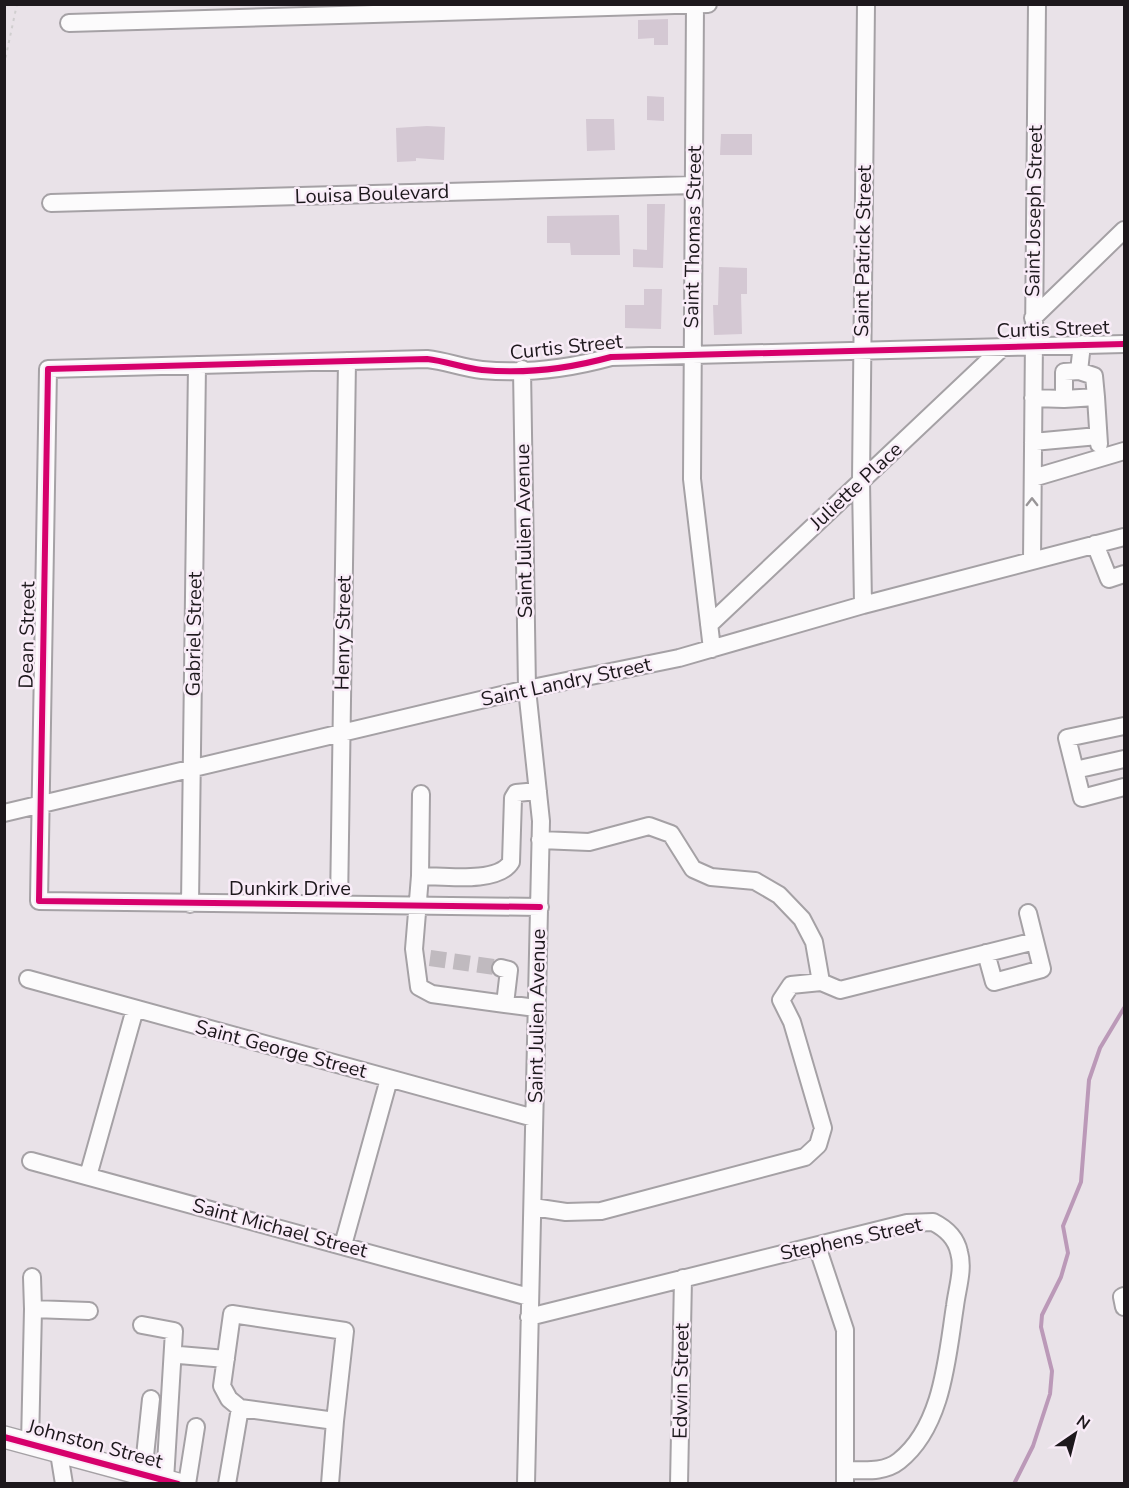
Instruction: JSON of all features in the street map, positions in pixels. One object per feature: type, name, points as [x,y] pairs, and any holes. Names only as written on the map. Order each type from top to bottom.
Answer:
[{"type":"main road","name":"Johnston Street","points":[[4,1437],[158,1481]]},
{"type":"street","points":[[69,23],[308,10],[708,4]]},
{"type":"street","name":"Saint Patrick Street","points":[[863,605],[861,481],[866,4]]},
{"type":"street","name":"Saint Joseph Street","points":[[1032,561],[1037,4]]},
{"type":"street","name":"Saint Thomas Street","points":[[695,5],[693,502],[712,649]]},
{"type":"street","name":"Louisa Boulevard","points":[[51,203],[693,185]]},
{"type":"street","points":[[1033,318],[1125,230]]},
{"type":"street","points":[[1079,371],[1082,344]]},
{"type":"street","name":"Curtis Street","points":[[48,369],[427,359],[481,370],[578,366],[611,357],[1125,344]]},
{"type":"street","name":"Juliette Place","points":[[709,625],[1003,347]]},
{"type":"street","name":"Henry Street","points":[[339,905],[347,361]]},
{"type":"street","name":"Gabriel Street","points":[[190,904],[198,365]]},
{"type":"street","name":"Dean Street","points":[[39,901],[48,369]]},
{"type":"street","name":"Saint Julien Avenue","points":[[522,369],[527,689],[538,791],[540,840],[526,1484]]},
{"type":"street","points":[[1064,399],[1064,372],[1079,371],[1094,376],[1101,459]]},
{"type":"street","points":[[1033,398],[1096,398]]},
{"type":"street","points":[[1033,442],[1098,436]]},
{"type":"street","points":[[1033,478],[1125,451]]},
{"type":"street","name":"Saint Landry Street","points":[[4,813],[527,689],[712,649],[863,605],[1125,537]]},
{"type":"street","points":[[1095,544],[1109,579],[1125,574]]},
{"type":"street","points":[[1125,726],[1067,738],[1082,798],[1125,787]]},
{"type":"street","points":[[1075,770],[1125,759]]},
{"type":"street","points":[[420,876],[489,876],[506,869],[511,862],[513,798],[516,793],[538,791]]},
{"type":"street","points":[[421,794],[418,906],[422,957],[419,987],[432,994],[536,1008]]},
{"type":"street","points":[[540,840],[589,842],[650,826],[671,834],[693,869],[711,877],[754,881],[779,895],[802,919],[814,942],[821,982]]},
{"type":"street","name":"Dunkirk Drive","points":[[39,901],[540,907]]},
{"type":"street","points":[[987,953],[994,982],[1042,969],[1028,913]]},
{"type":"street","points":[[533,1207],[566,1212],[601,1211],[805,1157],[818,1145],[823,1128],[792,1022],[781,1000],[791,985],[821,982],[840,990],[1035,941]]},
{"type":"street","points":[[501,968],[509,970],[505,1005]]},
{"type":"street","name":"Saint George Street","points":[[28,979],[534,1118]]},
{"type":"street","points":[[88,1176],[135,1009]]},
{"type":"street","points":[[343,1245],[389,1079]]},
{"type":"street","name":"Saint Michael Street","points":[[31,1161],[529,1297]]},
{"type":"street","name":"Stephens Street","points":[[529,1317],[817,1246],[924,1221],[933,1222],[947,1231],[960,1254],[960,1271],[942,1385],[923,1432],[910,1450],[892,1466],[846,1477]]},
{"type":"street","points":[[817,1246],[845,1330],[846,1477]]},
{"type":"street","points":[[30,1444],[32,1277]]},
{"type":"street","name":"Edwin Street","points":[[679,1484],[683,1278]]},
{"type":"street","points":[[33,1309],[89,1311]]},
{"type":"street","points":[[330,1484],[345,1331],[232,1314],[222,1386],[229,1399],[240,1408],[335,1420]]},
{"type":"street","points":[[142,1325],[174,1331],[158,1481]]},
{"type":"street","points":[[180,1355],[226,1359]]},
{"type":"street","points":[[150,1399],[158,1481]]},
{"type":"street","points":[[227,1484],[240,1408]]},
{"type":"street","points":[[187,1484],[196,1427]]},
{"type":"street","points":[[59,1452],[64,1484]]},
{"type":"path","points":[[4,65],[17,4]]},
{"type":"building","points":[[668,19],[668,45],[654,45],[654,38],[638,39],[638,20]]},
{"type":"building","points":[[647,96],[664,97],[664,121],[647,120]]},
{"type":"building","points":[[586,119],[614,119],[615,150],[587,151]]},
{"type":"building","points":[[445,127],[444,160],[416,158],[416,161],[397,162],[396,128]]},
{"type":"building","points":[[721,134],[752,134],[752,155],[720,155]]},
{"type":"building","points":[[647,204],[665,204],[663,268],[633,267],[633,249],[647,250]]},
{"type":"building","points":[[619,215],[620,255],[571,255],[570,243],[547,243],[547,216]]},
{"type":"building","points":[[719,267],[747,268],[747,294],[741,294],[742,334],[714,335],[713,305],[718,305]]},
{"type":"building","points":[[644,289],[662,289],[661,329],[625,328],[625,305],[644,305]]},
{"type":"waterway","points":[[1014,1484],[1033,1446],[1050,1394],[1052,1371],[1041,1327],[1042,1315],[1061,1277],[1068,1253],[1063,1226],[1081,1182],[1089,1080],[1100,1048],[1124,1008]]},
{"type":"tunnel","points":[[430,958],[501,968]]},
{"type":"cycle path","points":[[540,907],[39,901],[48,369],[427,359],[475,369],[531,371],[611,357],[1124,344]]},
{"type":"cycle path","points":[[4,1437],[178,1484]]}]
